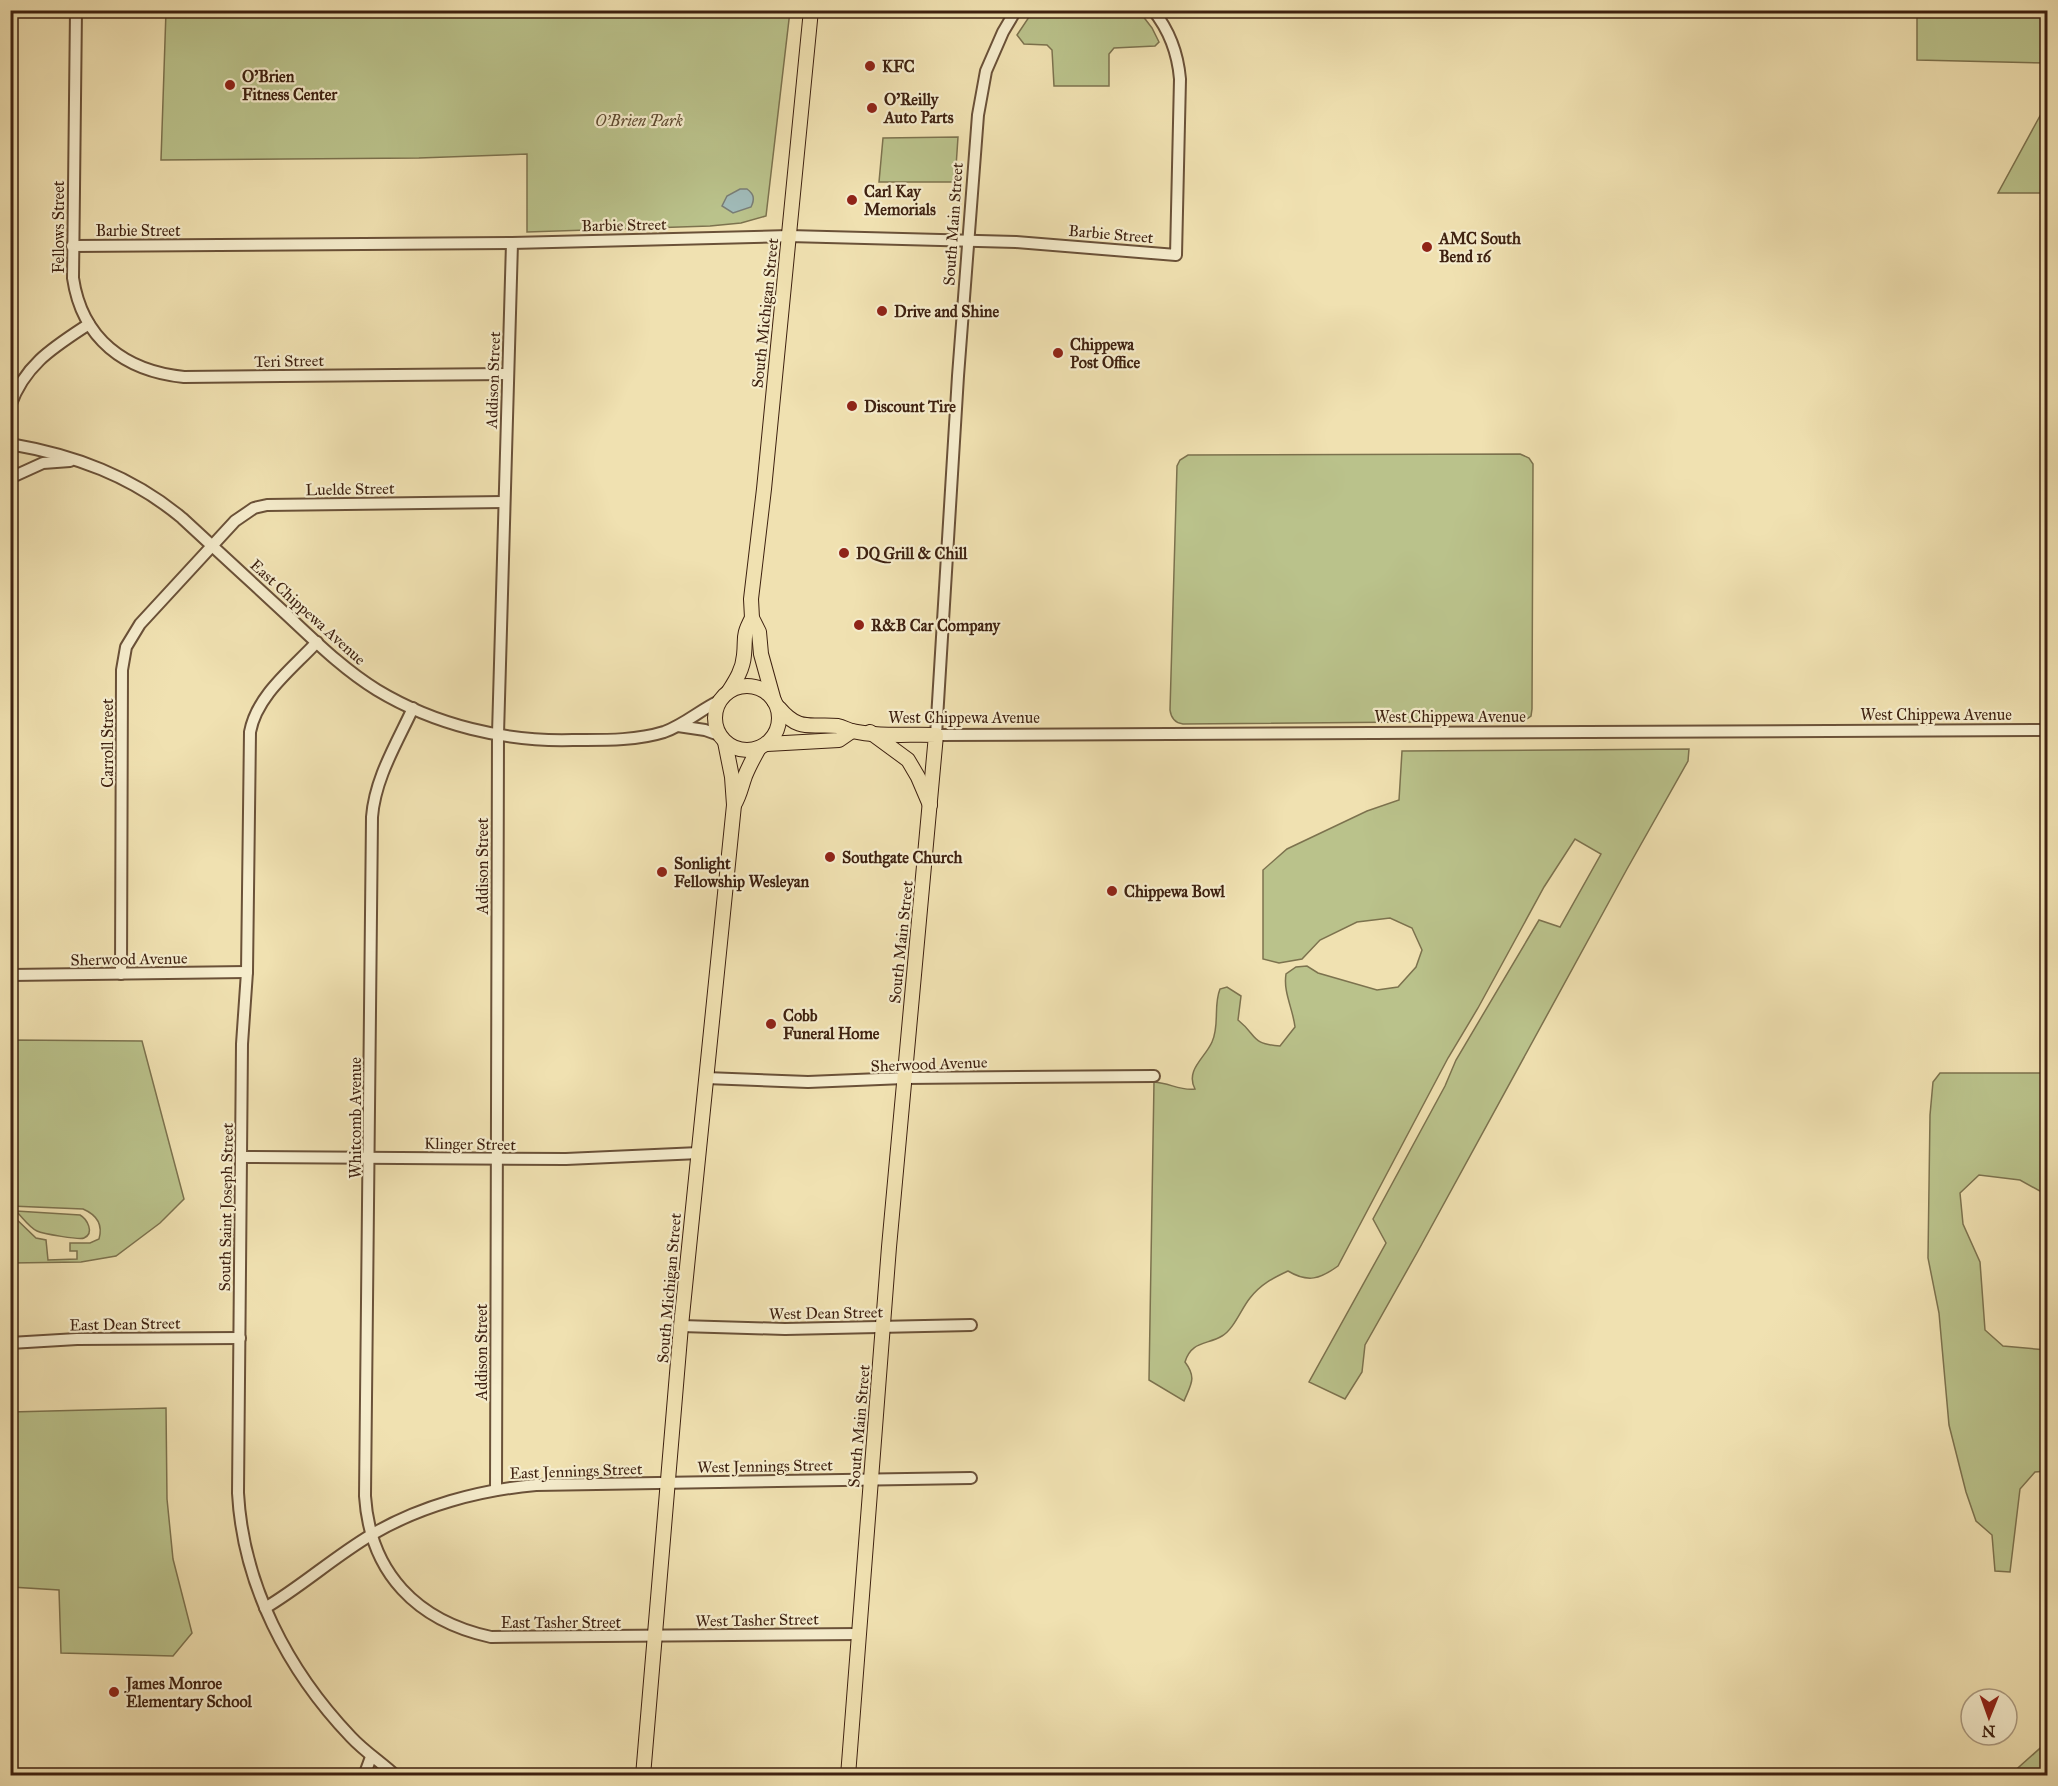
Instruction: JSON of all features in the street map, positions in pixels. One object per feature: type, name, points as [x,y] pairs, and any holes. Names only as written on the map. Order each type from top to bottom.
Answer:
[{"type":"main road","name":"South Michigan Street","points":[[777,704],[763,665],[759,632],[752,618],[751,599],[811,10]]},
{"type":"main road","name":"South Michigan Street","points":[[724,696],[742,665],[744,633],[752,618]]},
{"type":"main road","points":[[748,686],[767,693],[777,704],[779,726],[763,746],[741,750],[722,739],[714,718],[724,696],[748,686]]},
{"type":"main road","name":"West Chippewa Avenue","points":[[777,704],[786,717],[802,725],[839,726],[852,731],[936,735]]},
{"type":"main road","name":"West Chippewa Avenue","points":[[763,746],[839,740],[852,731]]},
{"type":"main road","points":[[870,732],[908,760],[931,807]]},
{"type":"main road","name":"South Main Street","points":[[848,1776],[904,1078],[936,735]]},
{"type":"main road","name":"South Michigan Street","points":[[643,1776],[681,1326],[734,805],[732,777],[722,739]]},
{"type":"main road","name":"South Michigan Street","points":[[734,805],[741,794],[744,778],[751,762],[763,746]]},
{"type":"street","name":"Fellows Street","points":[[76,10],[72,246],[75,292],[89,324]]},
{"type":"street","name":"South Main Street","points":[[936,735],[957,382],[978,115],[986,71],[1003,32],[1016,10]]},
{"type":"street","name":"Barbie Street","points":[[72,246],[512,243],[789,236],[1016,242],[1176,255],[1180,105],[1178,61],[1171,40],[1153,10]]},
{"type":"street","name":"Addison Street","points":[[496,1490],[498,734],[512,243]]},
{"type":"street","name":"Teri Street","points":[[89,324],[104,343],[134,365],[151,372],[184,377],[507,374]]},
{"type":"street","points":[[10,406],[34,364],[53,347],[89,324]]},
{"type":"street","name":"East Chippewa Avenue","points":[[10,444],[51,451],[82,461],[151,495],[170,508],[356,676],[377,690],[450,723],[498,734],[543,740],[642,737],[678,726],[724,696]]},
{"type":"street","name":"East Chippewa Avenue","points":[[10,478],[43,463],[82,461]]},
{"type":"street","name":"Luelde Street","points":[[211,546],[244,513],[267,505],[504,502]]},
{"type":"street","name":"Carroll Street","points":[[122,974],[123,660],[129,641],[140,624],[211,546]]},
{"type":"street","name":"South Saint Joseph Street","points":[[317,642],[269,693],[259,707],[251,726],[249,747],[247,972],[242,1044],[239,1517],[250,1567],[276,1633],[307,1684],[351,1737],[371,1757],[396,1776]]},
{"type":"street","name":"Whitcomb Avenue","points":[[371,1535],[365,1496],[373,804],[379,782],[413,708]]},
{"type":"street","name":"East Chippewa Avenue","points":[[678,726],[705,730],[722,739]]},
{"type":"street","name":"West Chippewa Avenue","points":[[936,735],[2048,730]]},
{"type":"street","name":"Sherwood Avenue","points":[[10,975],[247,972]]},
{"type":"street","name":"Sherwood Avenue","points":[[706,1078],[808,1082],[904,1078],[1154,1076]]},
{"type":"street","name":"Klinger Street","points":[[242,1157],[497,1160],[699,1153]]},
{"type":"street","name":"West Dean Street","points":[[681,1326],[785,1329],[971,1325]]},
{"type":"street","name":"East Dean Street","points":[[10,1343],[77,1339],[240,1338]]},
{"type":"street","name":"West Jennings Street","points":[[668,1483],[971,1478]]},
{"type":"street","name":"East Jennings Street","points":[[266,1608],[298,1588],[334,1559],[371,1535],[437,1506],[496,1490],[536,1485],[668,1483]]},
{"type":"street","name":"East Tasher Street","points":[[371,1535],[386,1567],[405,1593],[421,1609],[457,1629],[501,1638],[655,1637]]},
{"type":"street","name":"West Tasher Street","points":[[655,1637],[859,1634]]},
{"type":"street","points":[[364,1776],[371,1757]]},
{"type":"green space","name":"O'Brien Park","points":[[166,11],[790,11],[766,216],[741,223],[710,226],[527,232],[527,154],[419,158],[161,160]]},
{"type":"green space","points":[[1033,11],[1139,11],[1159,42],[1155,46],[1114,48],[1109,54],[1109,86],[1054,86],[1052,50],[1047,45],[1024,44],[1017,35]]},
{"type":"green space","points":[[1917,11],[2047,11],[2047,63],[1917,60]]},
{"type":"green space","points":[[2047,103],[2047,193],[1998,193]]},
{"type":"green space","points":[[958,137],[955,182],[879,182],[883,138]]},
{"type":"green space","points":[[1520,454],[1529,458],[1533,464],[1531,716],[1524,721],[1183,724],[1174,720],[1170,710],[1177,466],[1180,460],[1188,455]]},
{"type":"green space","points":[[1689,749],[1688,761],[1365,1345],[1362,1372],[1345,1399],[1309,1382],[1386,1243],[1373,1219],[1445,1086],[1456,1060],[1539,920],[1560,927],[1601,854],[1575,839],[1544,887],[1448,1058],[1338,1266],[1314,1278],[1302,1277],[1288,1271],[1258,1289],[1226,1333],[1191,1350],[1185,1362],[1191,1372],[1192,1381],[1184,1401],[1149,1380],[1154,1082],[1195,1089],[1192,1076],[1214,1036],[1220,989],[1227,987],[1241,996],[1238,1020],[1255,1038],[1270,1045],[1280,1046],[1295,1027],[1285,981],[1286,974],[1296,967],[1307,966],[1318,973],[1377,990],[1398,987],[1416,967],[1422,950],[1412,928],[1390,918],[1357,922],[1320,940],[1302,959],[1279,963],[1263,959],[1263,870],[1287,849],[1367,811],[1399,800],[1402,751]]},
{"type":"green space","points":[[11,1040],[142,1041],[184,1199],[160,1223],[116,1256],[81,1262],[11,1263],[11,1214],[36,1238],[46,1240],[48,1260],[77,1259],[77,1251],[70,1251],[70,1243],[90,1243],[99,1239],[100,1229],[95,1217],[83,1209],[11,1206]]},
{"type":"green space","points":[[1940,1073],[2047,1073],[2047,1195],[2020,1180],[1979,1175],[1960,1193],[1963,1224],[1980,1262],[1985,1330],[2003,1346],[2047,1350],[2047,1471],[2035,1472],[2020,1489],[2010,1572],[1995,1571],[1992,1535],[1976,1521],[1949,1425],[1939,1313],[1928,1258],[1930,1115],[1933,1082]]},
{"type":"green space","points":[[16,1211],[80,1215],[87,1223],[89,1233],[81,1238],[37,1231]]},
{"type":"green space","points":[[166,1408],[167,1499],[173,1559],[192,1633],[173,1656],[61,1653],[59,1590],[11,1587],[11,1412]]},
{"type":"green space","points":[[2047,1742],[2047,1775],[2010,1775]]},
{"type":"water","points":[[740,189],[749,191],[753,202],[751,207],[733,213],[722,206],[727,196]]},
{"type":"place","name":"KFC","points":[[870,66]]},
{"type":"place","name":"O’Brien Fitness Center","points":[[230,85]]},
{"type":"place","name":"O'Reilly Auto Parts","points":[[872,108]]},
{"type":"place","name":"Carl Kay Memorials","points":[[852,200]]},
{"type":"place","name":"AMC South Bend 16","points":[[1427,247]]},
{"type":"place","name":"Drive and Shine","points":[[882,311]]},
{"type":"place","name":"Chippewa Post Office","points":[[1058,353]]},
{"type":"place","name":"Discount Tire","points":[[852,406]]},
{"type":"place","name":"DQ Grill & Chill","points":[[844,553]]},
{"type":"place","name":"R&B Car Company","points":[[859,625]]},
{"type":"place","name":"Southgate Church","points":[[830,857]]},
{"type":"place","name":"Sonlight Fellowship Wesleyan","points":[[662,872]]},
{"type":"place","name":"Chippewa Bowl","points":[[1112,891]]},
{"type":"place","name":"Cobb Funeral Home","points":[[771,1024]]},
{"type":"place","name":"James Monroe Elementary School","points":[[114,1692]]}]
